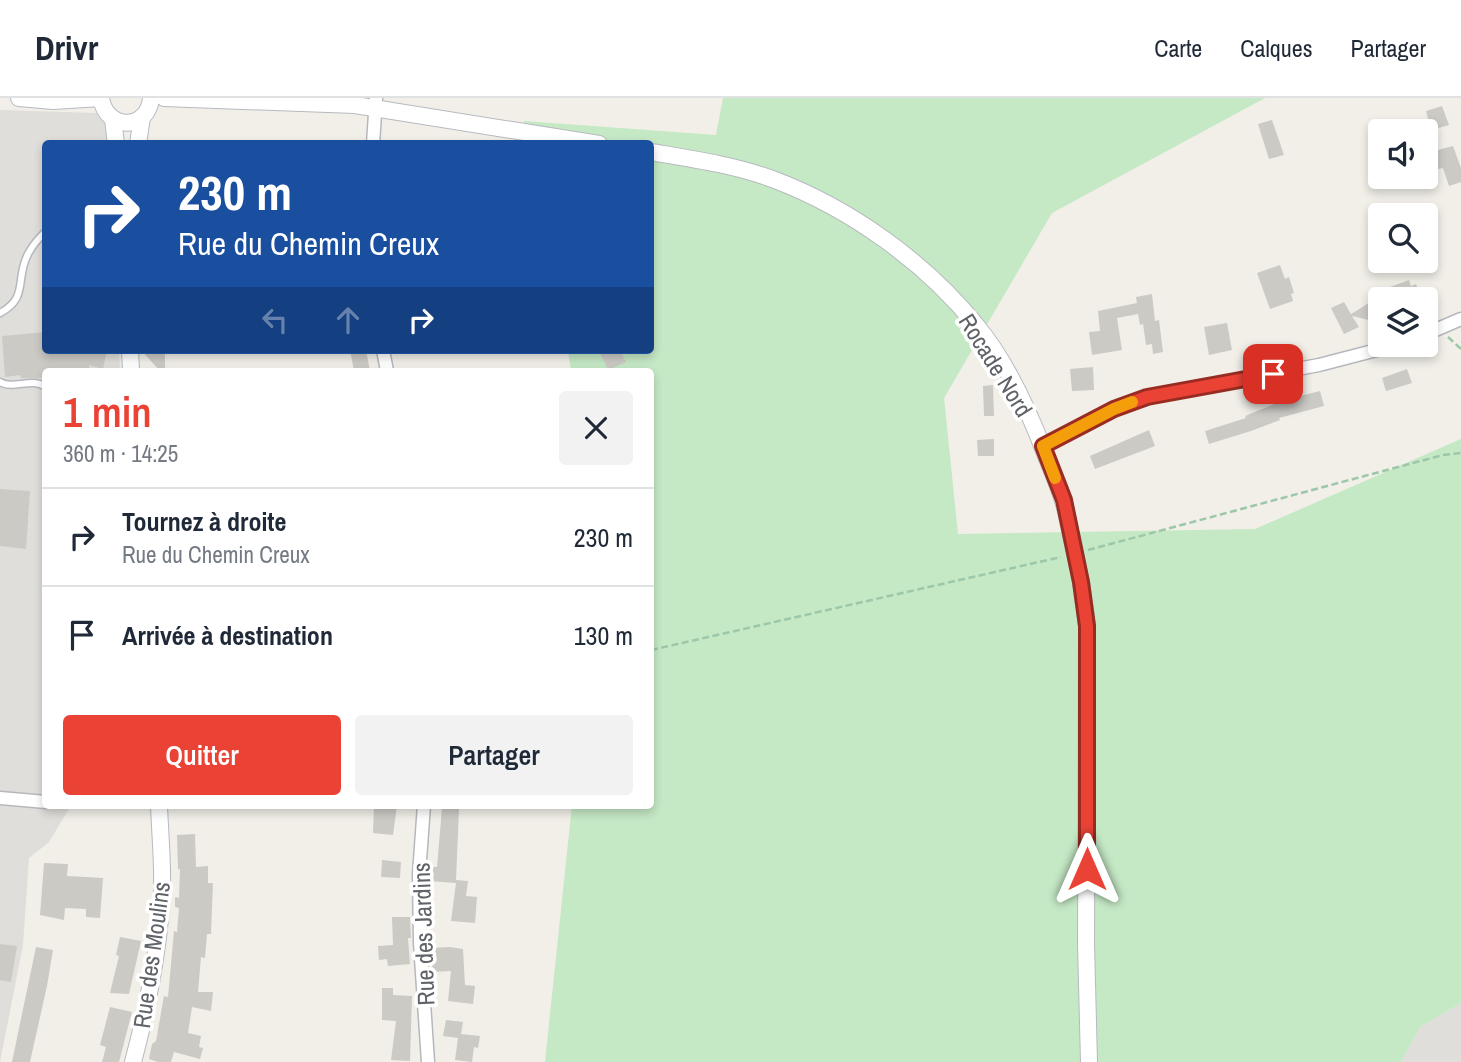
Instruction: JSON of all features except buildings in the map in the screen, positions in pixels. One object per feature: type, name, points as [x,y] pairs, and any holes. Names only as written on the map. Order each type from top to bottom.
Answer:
[{"type":"main road","points":[[19,98],[53,101],[101,98],[106,114],[128,123],[148,111],[151,98]]},
{"type":"main road","points":[[164,98],[376,103],[577,140]]},
{"type":"main road","points":[[139,140],[142,117]]},
{"type":"main road","points":[[113,119],[116,140]]},
{"type":"main road","name":"Rocade Nord","points":[[654,153],[724,165],[788,186],[831,206],[902,254],[944,289],[978,327],[1012,380],[1043,446],[1067,516],[1087,626],[1086,944],[1089,1062]]},
{"type":"main road","name":"Rue des Moulins","points":[[133,1062],[149,997],[159,926],[163,861],[159,809]]},
{"type":"street","points":[[373,140],[376,103]]},
{"type":"street","points":[[1439,329],[1461,319]]},
{"type":"street","points":[[1043,446],[1114,409],[1147,397],[1319,365],[1368,352]]},
{"type":"street","points":[[0,798],[42,802]]},
{"type":"street","name":"Rue des Jardins","points":[[424,809],[419,874],[428,1062]]},
{"type":"lane","points":[[0,313],[12,306],[20,294],[20,281],[27,255],[42,236]]},
{"type":"lane","points":[[0,382],[5,385],[36,382],[42,385]]},
{"type":"path","points":[[1439,329],[1461,349]]},
{"type":"path","points":[[1150,535],[1443,455],[1461,453]]},
{"type":"path","points":[[654,649],[1019,568]]},
{"type":"shaded area","points":[[0,110],[96,113],[109,129],[110,140],[42,140],[42,354],[119,354],[120,368],[42,368],[42,809],[69,809],[49,842],[29,858],[23,945],[0,1062]]},
{"type":"shaded area","points":[[1461,1003],[1461,1062],[1401,1062],[1420,1027]]},
{"type":"green space","points":[[723,98],[1265,98],[1052,213],[944,398],[958,534],[1255,529],[1461,439],[1461,1003],[1420,1027],[1401,1062],[545,1062],[572,809],[654,809],[654,368],[571,368],[569,354],[654,354],[654,140],[528,140],[524,121],[716,135]]},
{"type":"slow traffic","points":[[1055,478],[1043,446],[1132,402]]},
{"type":"route","points":[[1087,869],[1087,626],[1064,500],[1043,446],[1114,409],[1147,397],[1273,374]]}]
